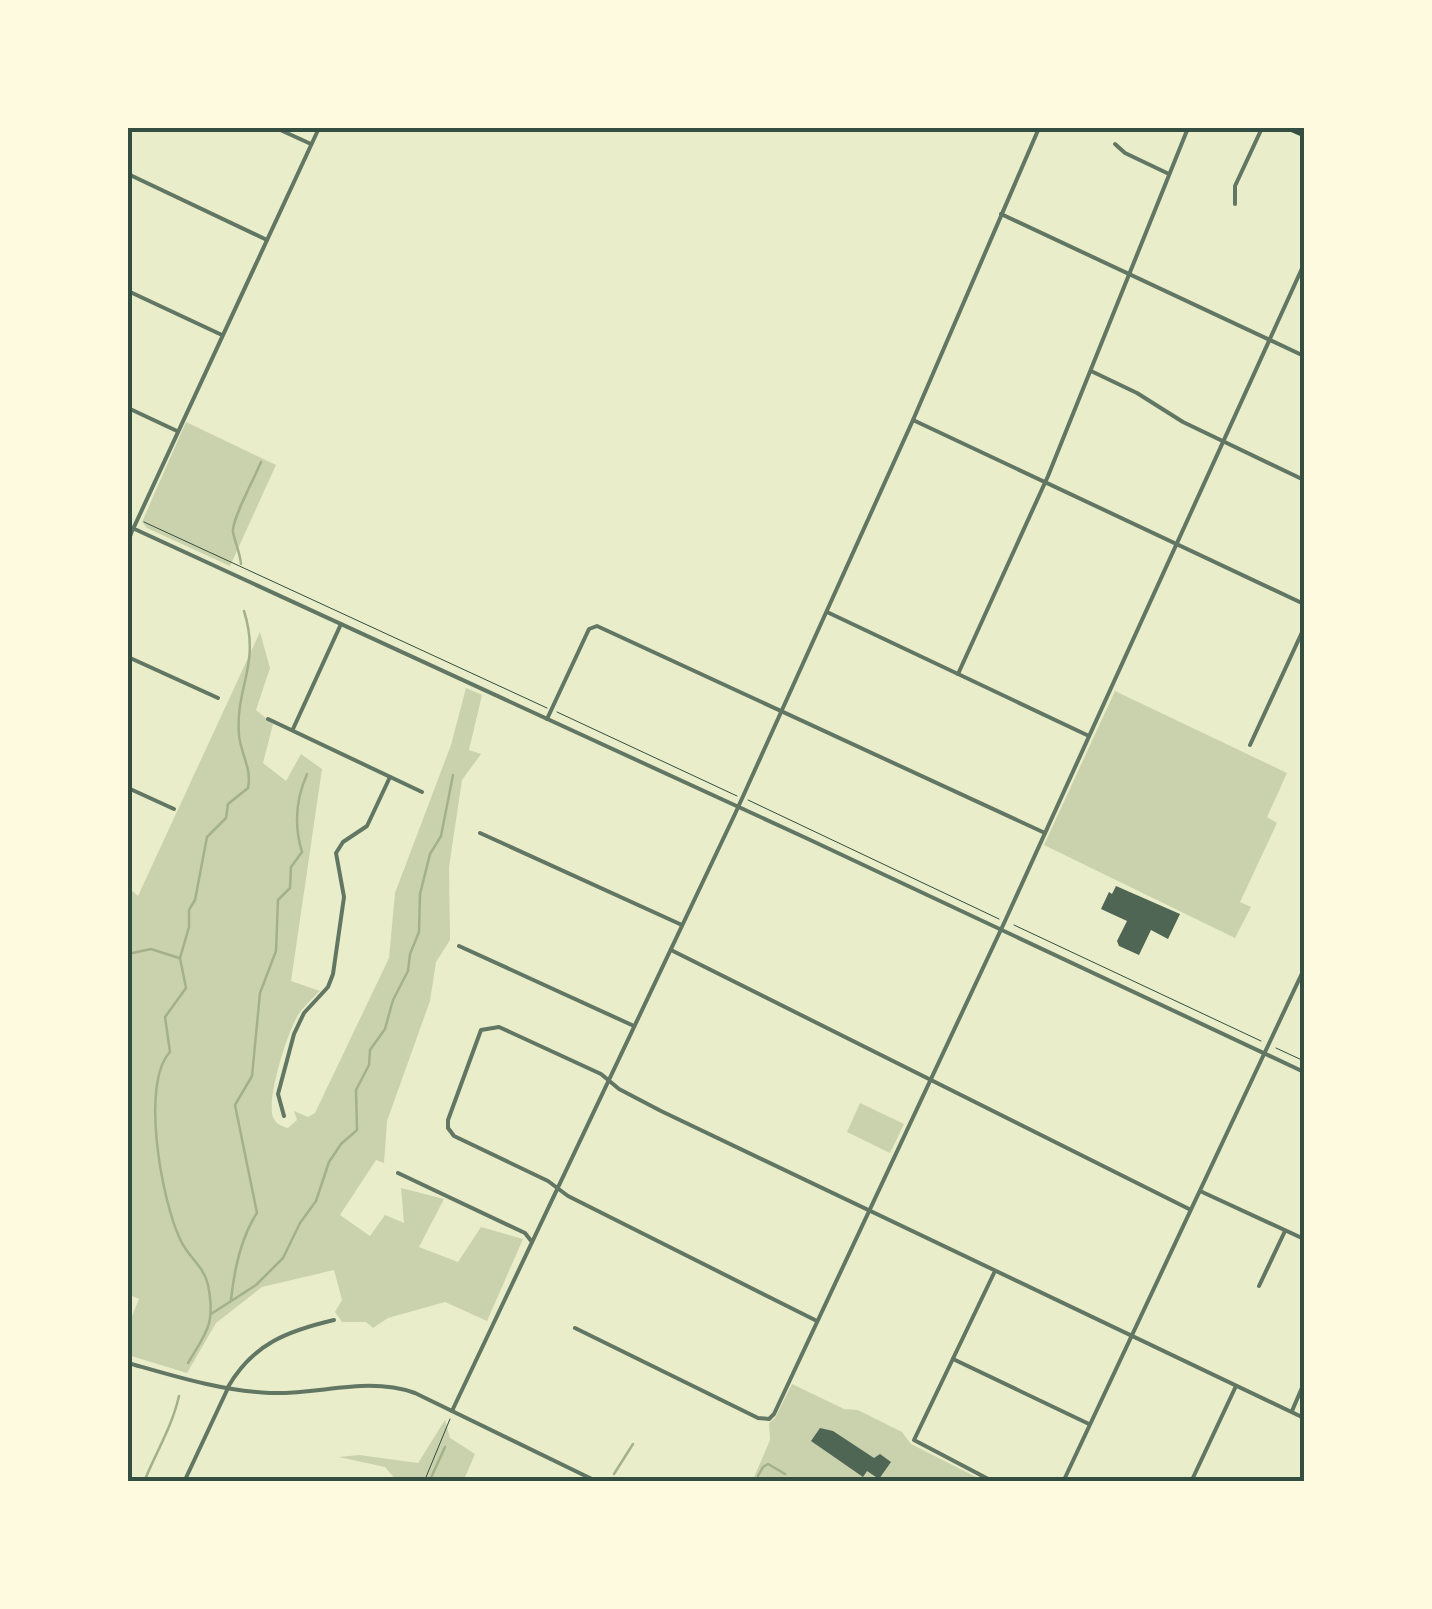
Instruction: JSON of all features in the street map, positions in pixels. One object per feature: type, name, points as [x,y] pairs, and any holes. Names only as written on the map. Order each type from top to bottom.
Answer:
[{"type":"main road","points":[[1288,128],[1304,136]]},
{"type":"street","points":[[276,128],[311,144]]},
{"type":"street","points":[[128,542],[130,527],[319,128]]},
{"type":"street","points":[[452,1411],[738,807],[913,420],[1039,128]]},
{"type":"street","points":[[958,674],[1045,483],[1188,128]]},
{"type":"street","points":[[1236,204],[1235,186],[1262,128]]},
{"type":"street","points":[[1115,144],[1125,153],[1169,174]]},
{"type":"street","points":[[128,174],[266,240]]},
{"type":"street","points":[[1001,214],[1304,356]]},
{"type":"street","points":[[575,1328],[758,1418],[768,1419],[774,1414],[1001,930],[1304,264]]},
{"type":"street","points":[[128,291],[222,335]]},
{"type":"street","points":[[1091,371],[1136,392],[1175,418],[1304,480]]},
{"type":"street","points":[[128,408],[178,431]]},
{"type":"street","points":[[913,420],[1304,604]]},
{"type":"street","points":[[130,527],[1304,1072]]},
{"type":"street","points":[[825,611],[1089,736]]},
{"type":"street","points":[[292,731],[341,624]]},
{"type":"street","points":[[547,718],[592,625],[1045,832]]},
{"type":"street","points":[[1250,745],[1304,628]]},
{"type":"street","points":[[128,657],[218,698]]},
{"type":"street","points":[[268,719],[422,792]]},
{"type":"street","points":[[284,1116],[278,1094],[294,1034],[304,1013],[328,988],[333,974],[344,896],[336,853],[343,842],[367,826],[390,777]]},
{"type":"street","points":[[128,788],[174,810]]},
{"type":"street","points":[[480,833],[682,926]]},
{"type":"street","points":[[459,946],[634,1026]]},
{"type":"street","points":[[670,950],[1192,1210]]},
{"type":"street","points":[[1063,1482],[1304,969]]},
{"type":"street","points":[[817,1321],[548,1180],[457,1138],[449,1130],[448,1120],[479,1034],[489,1027],[498,1027],[994,1273],[1304,1418]]},
{"type":"street","points":[[398,1173],[525,1233],[532,1242]]},
{"type":"street","points":[[1200,1191],[1304,1239]]},
{"type":"street","points":[[1259,1286],[1286,1230]]},
{"type":"street","points":[[994,1273],[914,1440],[994,1482]]},
{"type":"street","points":[[184,1482],[228,1388],[249,1358],[270,1340],[298,1328],[334,1320]]},
{"type":"street","points":[[953,1360],[1090,1425]]},
{"type":"street","points":[[128,1363],[228,1388],[291,1394],[386,1385],[415,1393],[598,1482]]},
{"type":"street","points":[[1291,1412],[1304,1383]]},
{"type":"street","points":[[1191,1482],[1236,1386]]},
{"type":"path","points":[[142,522],[546,707]]},
{"type":"path","points":[[556,712],[734,794]]},
{"type":"path","points":[[748,800],[1000,919]]},
{"type":"path","points":[[1010,924],[1264,1042]]},
{"type":"path","points":[[1276,1047],[1304,1062]]},
{"type":"path","points":[[424,1482],[450,1419]]},
{"type":"green space","points":[[186,422],[276,465],[230,566],[147,528],[142,522]]},
{"type":"green space","points":[[260,632],[270,668],[256,710],[273,724],[263,763],[286,781],[301,754],[322,769],[291,981],[320,991],[298,1015],[289,1035],[273,1091],[274,1119],[288,1128],[297,1120],[294,1111],[308,1117],[315,1113],[389,958],[395,893],[451,745],[466,688],[482,695],[469,750],[481,754],[462,780],[449,867],[450,940],[436,962],[430,1001],[387,1121],[384,1163],[376,1160],[340,1215],[370,1236],[385,1215],[404,1223],[401,1188],[444,1199],[419,1247],[458,1262],[481,1227],[523,1239],[487,1321],[445,1302],[388,1318],[373,1328],[366,1322],[342,1322],[335,1312],[342,1300],[334,1270],[262,1287],[216,1323],[187,1373],[128,1355],[128,1326],[139,1299],[128,1294],[128,887],[138,896]]},
{"type":"green space","points":[[1115,691],[1287,773],[1267,817],[1277,823],[1240,902],[1251,907],[1235,938],[1044,845]]},
{"type":"green space","points":[[860,1103],[904,1124],[890,1153],[847,1132]]},
{"type":"green space","points":[[792,1384],[902,1432],[911,1444],[984,1481],[752,1482],[770,1440],[769,1423]]},
{"type":"green space","points":[[445,1420],[450,1438],[475,1454],[463,1482],[397,1481],[385,1467],[339,1457],[359,1455],[418,1463]]},
{"type":"building","points":[[1116,886],[1180,914],[1168,939],[1151,930],[1139,955],[1119,946],[1117,941],[1127,921],[1101,909]]},
{"type":"building","points":[[820,1428],[833,1431],[874,1458],[880,1454],[891,1462],[879,1479],[867,1471],[863,1477],[811,1441]]},
{"type":"waterway","points":[[241,564],[233,526],[261,462]]},
{"type":"waterway","points":[[188,1363],[208,1327],[210,1298],[206,1278],[180,1239],[167,1198],[157,1143],[156,1089],[170,1052],[165,1017],[186,988],[180,958],[207,837],[226,818],[228,804],[248,788],[249,774],[239,735],[250,646],[244,611]]},
{"type":"waterway","points":[[231,1300],[239,1255],[257,1213],[235,1105],[252,1076],[260,993],[276,951],[278,900],[290,888],[291,867],[302,852],[297,813],[307,774]]},
{"type":"waterway","points":[[211,1314],[256,1285],[283,1258],[316,1201],[329,1162],[357,1130],[356,1090],[369,1065],[370,1050],[385,1029],[393,1000],[408,971],[419,932],[420,894],[430,854],[441,836],[453,775]]},
{"type":"waterway","points":[[128,954],[151,949],[179,958]]},
{"type":"waterway","points":[[144,1482],[179,1396]]},
{"type":"waterway","points":[[614,1474],[633,1444]]},
{"type":"waterway","points":[[429,1482],[445,1447]]},
{"type":"waterway","points":[[758,1476],[768,1464],[785,1474]]}]
